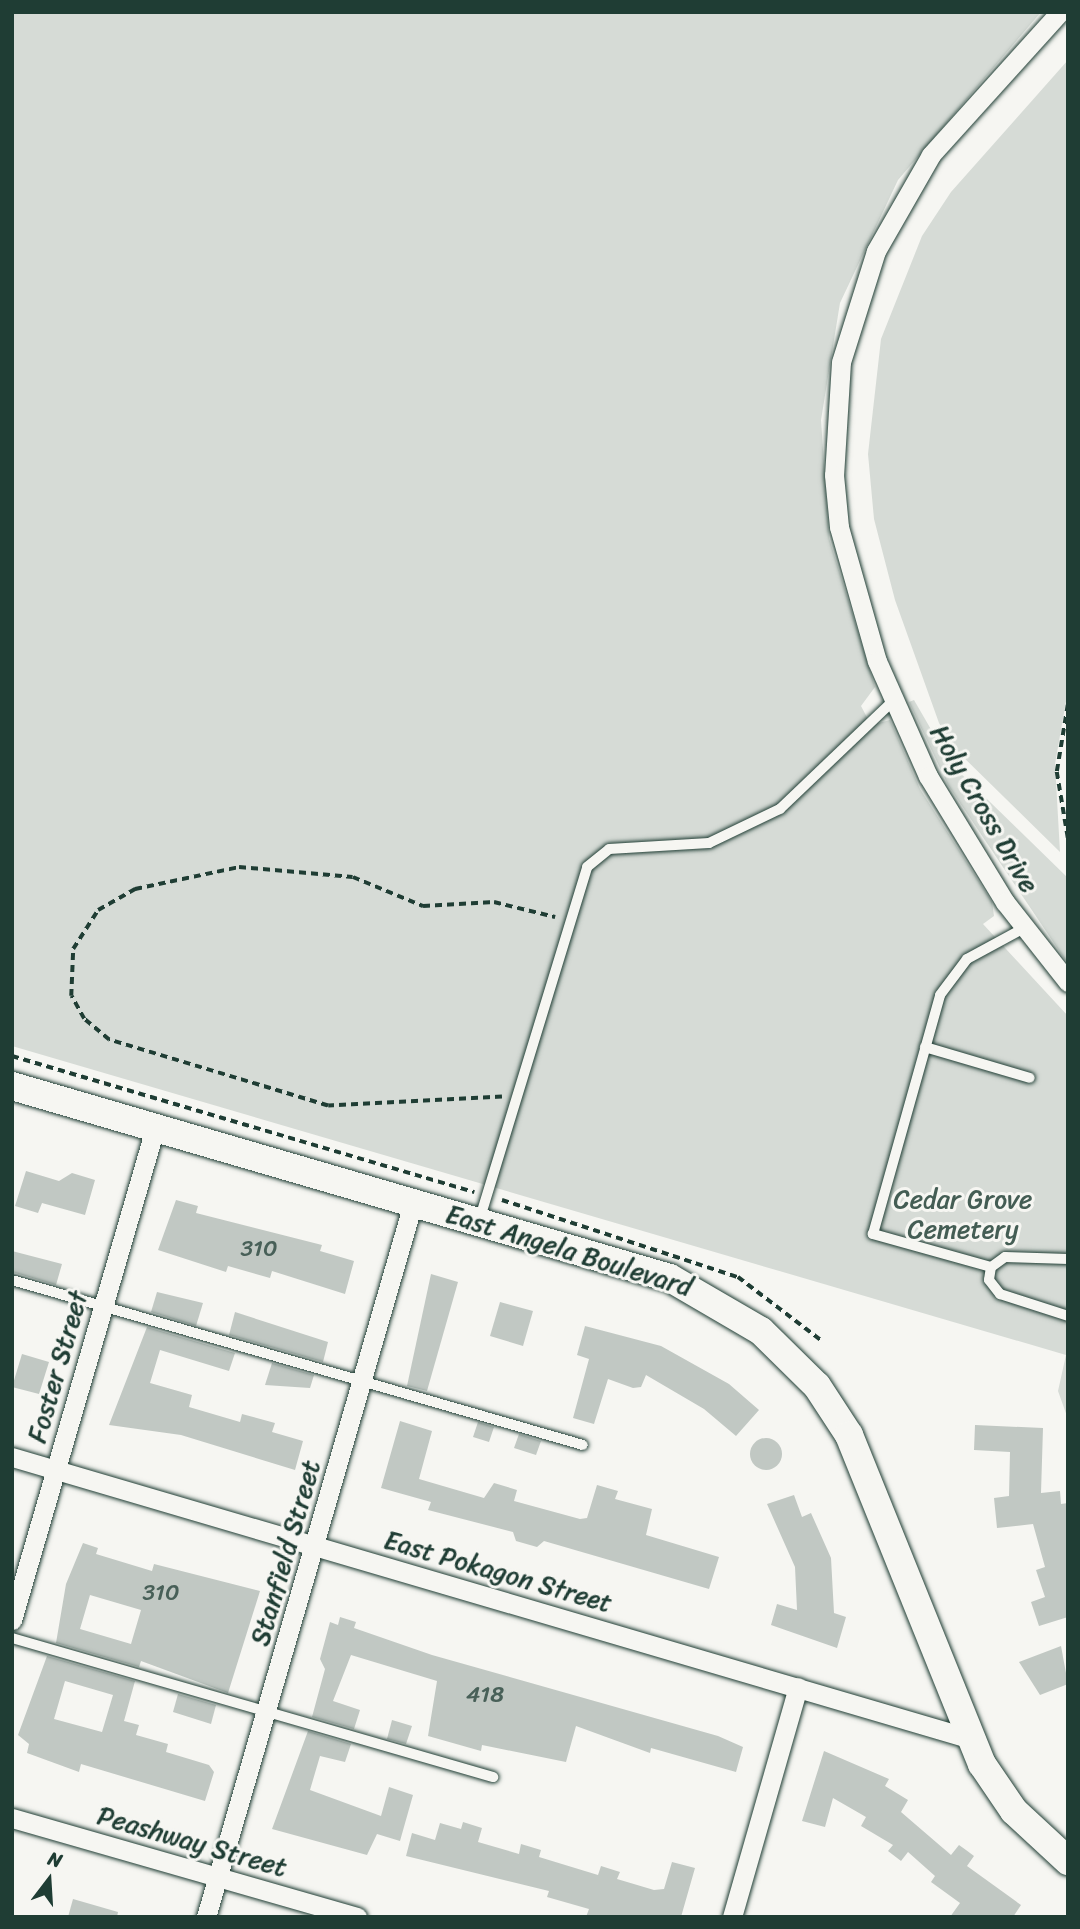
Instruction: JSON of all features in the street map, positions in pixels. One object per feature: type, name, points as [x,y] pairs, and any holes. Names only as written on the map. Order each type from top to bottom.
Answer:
[{"type":"main road","name":"East Angela Boulevard","points":[[12,1086],[670,1278],[730,1309],[790,1356],[852,1443],[968,1738],[1014,1811],[1068,1861]]},
{"type":"street","name":"Holy Cross Drive","points":[[1060,12],[932,155],[901,201],[876,251],[841,362],[835,426],[839,527],[877,661],[928,776],[1024,928],[1068,982]]},
{"type":"street","name":"Foster Street","points":[[12,1619],[155,1128]]},
{"type":"street","name":"Stanfield Street","points":[[206,1917],[413,1203]]},
{"type":"street","name":"East Pokagon Street","points":[[12,1457],[968,1738]]},
{"type":"street","points":[[732,1917],[798,1687]]},
{"type":"street","name":"Peashway Street","points":[[12,1818],[358,1917]]},
{"type":"lane","points":[[479,1222],[571,922],[597,856],[622,847],[700,845],[734,834],[809,786],[894,699]]},
{"type":"lane","points":[[991,1267],[873,1234],[925,1047],[951,975],[967,958],[1024,928]]},
{"type":"lane","points":[[925,1047],[1030,1078]]},
{"type":"lane","points":[[1068,1259],[1005,1257],[991,1267],[989,1280],[1000,1294],[1068,1316]]},
{"type":"lane","points":[[12,1280],[583,1445]]},
{"type":"lane","points":[[12,1638],[493,1777]]},
{"type":"path","points":[[1068,705],[1057,772],[1068,838]]},
{"type":"path","points":[[516,1101],[481,1094],[328,1107],[109,1040],[84,1019],[71,996],[73,949],[98,910],[135,889],[239,867],[317,870],[353,877],[423,906],[494,902],[571,922]]},
{"type":"green space","name":"Cedar Grove Cemetery","points":[[12,12],[1041,12],[898,180],[840,303],[821,420],[829,538],[875,687],[861,706],[871,725],[890,720],[920,789],[992,902],[994,916],[983,924],[1068,1016],[1068,1419],[1058,1391],[1066,1355],[12,1046]]},
{"type":"green space","points":[[1068,60],[1068,690],[1055,764],[1060,852],[954,748],[939,723],[895,600],[874,519],[868,454],[881,339],[922,236],[951,192]]},
{"type":"green space","points":[[914,700],[951,764],[1068,878],[1068,964],[948,785],[909,702]]},
{"type":"building","points":[[26,1171],[59,1181],[72,1173],[95,1180],[85,1215],[42,1203],[38,1213],[15,1206]]},
{"type":"building","points":[[176,1200],[198,1206],[196,1213],[322,1245],[320,1251],[354,1261],[345,1294],[272,1271],[270,1278],[228,1266],[226,1272],[158,1250]]},
{"type":"building","points":[[12,1251],[62,1264],[56,1285],[12,1272]]},
{"type":"building","points":[[431,1274],[458,1282],[427,1391],[407,1386]]},
{"type":"building","points":[[157,1292],[203,1303],[196,1326],[151,1312]]},
{"type":"building","points":[[500,1302],[533,1311],[523,1346],[490,1336]]},
{"type":"building","points":[[235,1312],[328,1342],[323,1362],[229,1335]]},
{"type":"building","points":[[585,1326],[661,1346],[729,1384],[759,1410],[736,1436],[704,1409],[646,1375],[641,1387],[633,1388],[608,1379],[594,1424],[573,1418],[589,1359],[577,1355]]},
{"type":"building","points":[[147,1327],[235,1353],[229,1371],[160,1350],[150,1383],[192,1395],[189,1407],[240,1422],[242,1414],[275,1423],[272,1432],[303,1441],[295,1470],[181,1435],[109,1425]]},
{"type":"building","points":[[22,1354],[49,1362],[39,1394],[12,1387]]},
{"type":"building","points":[[272,1363],[314,1375],[310,1388],[265,1385]]},
{"type":"building","points":[[400,1421],[432,1431],[419,1479],[484,1498],[494,1483],[517,1490],[514,1501],[580,1519],[587,1518],[597,1485],[618,1491],[615,1499],[652,1509],[646,1535],[719,1557],[709,1589],[544,1541],[537,1547],[516,1541],[513,1532],[428,1510],[431,1502],[381,1488]]},
{"type":"building","points":[[478,1422],[494,1427],[489,1442],[473,1437]]},
{"type":"building","points":[[975,1425],[1043,1428],[1041,1493],[1060,1491],[1061,1504],[1068,1503],[1068,1617],[1039,1626],[1031,1602],[1045,1597],[1036,1570],[1045,1567],[1033,1524],[997,1528],[994,1498],[1009,1496],[1010,1452],[974,1450]]},
{"type":"building","points":[[519,1434],[541,1441],[536,1455],[514,1448]]},
{"type":"building","points":[[766,1438],[777,1443],[782,1454],[777,1465],[766,1470],[755,1465],[750,1454],[755,1443]]},
{"type":"building","points":[[794,1495],[802,1517],[811,1513],[831,1558],[834,1613],[846,1617],[837,1648],[771,1625],[777,1604],[797,1610],[795,1567],[767,1504]]},
{"type":"building","points":[[83,1543],[98,1548],[96,1554],[152,1571],[154,1564],[260,1591],[228,1693],[141,1661],[139,1667],[56,1643],[66,1584]],"holes":[[[90,1595],[141,1610],[131,1644],[80,1629]]]},
{"type":"building","points":[[340,1617],[356,1622],[354,1628],[432,1655],[718,1736],[743,1747],[736,1772],[651,1748],[650,1753],[576,1726],[566,1762],[482,1745],[481,1751],[428,1736],[437,1681],[351,1655],[333,1701],[360,1710],[354,1729],[312,1717],[325,1669],[320,1659],[330,1622],[338,1625]]},
{"type":"building","points":[[1061,1646],[1068,1684],[1040,1695],[1019,1662]]},
{"type":"building","points":[[47,1656],[135,1681],[124,1721],[139,1725],[136,1735],[168,1744],[166,1752],[209,1765],[214,1772],[205,1801],[81,1764],[79,1772],[27,1753],[29,1744],[18,1735]],"holes":[[[65,1681],[113,1695],[102,1732],[54,1719]]]},
{"type":"building","points":[[178,1694],[216,1705],[211,1724],[173,1712]]},
{"type":"building","points":[[392,1720],[412,1726],[406,1744],[387,1739]]},
{"type":"building","points":[[308,1731],[351,1744],[345,1762],[320,1756],[310,1790],[381,1816],[389,1787],[413,1795],[400,1841],[377,1834],[367,1855],[272,1829]]},
{"type":"building","points":[[824,1751],[889,1779],[885,1786],[908,1800],[901,1812],[951,1855],[959,1845],[974,1856],[967,1866],[1021,1905],[1013,1917],[950,1917],[960,1903],[931,1882],[935,1876],[908,1852],[901,1861],[888,1851],[893,1845],[861,1826],[866,1817],[833,1798],[825,1827],[802,1821]]},
{"type":"building","points":[[463,1822],[482,1828],[478,1842],[519,1854],[521,1844],[541,1850],[539,1857],[598,1875],[601,1866],[620,1872],[617,1879],[654,1890],[664,1889],[672,1862],[695,1868],[681,1917],[586,1917],[589,1909],[547,1897],[549,1891],[406,1856],[412,1833],[435,1840],[440,1823],[461,1829]]},
{"type":"building","points":[[73,1899],[118,1912],[117,1917],[68,1917]]}]
